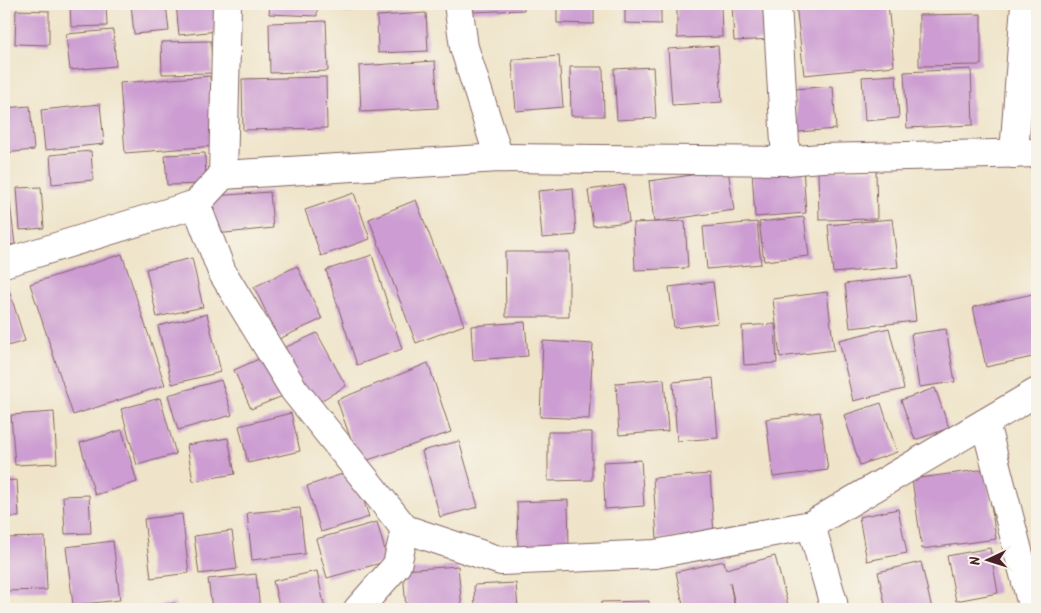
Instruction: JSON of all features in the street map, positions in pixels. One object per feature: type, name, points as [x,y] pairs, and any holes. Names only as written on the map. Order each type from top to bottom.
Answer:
[{"type":"street","points":[[4,263],[196,204],[223,175],[226,4]]},
{"type":"street","points":[[458,4],[464,47],[499,158]]},
{"type":"street","points":[[776,4],[786,161]]},
{"type":"street","points":[[223,175],[499,158],[786,161],[821,158],[1026,153],[1025,4]]},
{"type":"street","points":[[196,204],[222,272],[294,390],[405,529],[501,561],[655,554],[810,525],[1037,392]]},
{"type":"street","points":[[985,423],[1033,609]]},
{"type":"street","points":[[810,525],[834,609]]},
{"type":"street","points":[[358,609],[397,564],[405,529]]},
{"type":"building","points":[[70,4],[106,4],[107,26],[71,27]]},
{"type":"building","points":[[131,4],[166,4],[169,31],[134,34]]},
{"type":"building","points":[[176,4],[216,4],[218,31],[179,35]]},
{"type":"building","points":[[270,4],[317,4],[317,16],[269,14]]},
{"type":"building","points":[[342,4],[397,4],[397,6],[343,9]]},
{"type":"building","points":[[469,4],[524,4],[524,10],[470,12]]},
{"type":"building","points":[[557,4],[594,4],[594,24],[557,23]]},
{"type":"building","points":[[625,4],[661,4],[661,24],[625,23]]},
{"type":"building","points":[[677,4],[721,4],[722,37],[677,38]]},
{"type":"building","points":[[732,4],[771,4],[773,39],[734,41]]},
{"type":"building","points":[[796,4],[888,4],[894,66],[804,75]]},
{"type":"building","points":[[16,10],[49,11],[49,45],[15,44]]},
{"type":"building","points":[[426,13],[428,51],[378,53],[377,16]]},
{"type":"building","points":[[981,14],[981,65],[919,66],[919,15]]},
{"type":"building","points":[[326,21],[328,71],[270,73],[269,23]]},
{"type":"building","points":[[113,30],[116,66],[70,70],[66,34]]},
{"type":"building","points":[[211,41],[212,73],[162,74],[161,42]]},
{"type":"building","points":[[718,46],[722,102],[672,105],[668,49]]},
{"type":"building","points":[[559,56],[563,107],[516,111],[512,60]]},
{"type":"building","points":[[435,61],[438,108],[361,112],[359,66]]},
{"type":"building","points":[[570,67],[603,67],[604,116],[571,116]]},
{"type":"building","points":[[653,67],[656,118],[617,120],[614,69]]},
{"type":"building","points":[[971,69],[973,125],[907,128],[904,72]]},
{"type":"building","points":[[896,75],[899,118],[865,121],[862,77]]},
{"type":"building","points":[[210,76],[215,146],[125,153],[120,83]]},
{"type":"building","points":[[326,77],[327,128],[243,130],[242,79]]},
{"type":"building","points":[[833,86],[836,129],[798,132],[795,89]]},
{"type":"building","points":[[100,104],[104,144],[45,150],[41,110]]},
{"type":"building","points":[[30,106],[34,150],[4,153],[4,108]]},
{"type":"building","points":[[91,151],[93,180],[52,184],[50,155]]},
{"type":"building","points":[[205,153],[206,184],[167,185],[165,155]]},
{"type":"building","points":[[4,163],[15,244],[4,246]]},
{"type":"building","points":[[803,167],[806,213],[755,217],[752,171]]},
{"type":"building","points":[[876,169],[877,219],[819,220],[818,171]]},
{"type":"building","points":[[728,170],[734,210],[654,222],[649,181]]},
{"type":"building","points":[[624,185],[629,222],[593,226],[588,190]]},
{"type":"building","points":[[41,187],[44,228],[20,230],[17,188]]},
{"type":"building","points":[[573,188],[576,235],[542,238],[538,191]]},
{"type":"building","points":[[270,192],[273,228],[216,234],[213,196]]},
{"type":"building","points":[[354,193],[370,239],[321,256],[305,210]]},
{"type":"building","points":[[416,200],[464,325],[416,343],[369,219]]},
{"type":"building","points":[[804,217],[809,256],[764,261],[759,222]]},
{"type":"building","points":[[892,219],[898,267],[833,273],[828,225]]},
{"type":"building","points":[[685,221],[688,268],[635,270],[633,223]]},
{"type":"building","points":[[757,222],[761,264],[707,269],[703,227]]},
{"type":"building","points":[[505,252],[569,252],[569,317],[506,317]]},
{"type":"building","points":[[122,254],[165,385],[73,415],[30,284]]},
{"type":"building","points":[[372,255],[402,349],[357,365],[326,270]]},
{"type":"building","points":[[192,258],[203,307],[157,317],[146,269]]},
{"type":"building","points":[[297,266],[322,319],[279,339],[254,287]]},
{"type":"building","points":[[4,274],[25,341],[4,347]]},
{"type":"building","points":[[911,276],[916,321],[850,328],[845,284]]},
{"type":"building","points":[[713,282],[718,323],[674,328],[669,287]]},
{"type":"building","points":[[827,292],[834,350],[780,357],[773,299]]},
{"type":"building","points":[[1033,294],[1037,314],[1037,356],[986,367],[973,307]]},
{"type":"building","points":[[207,314],[221,372],[172,384],[158,326]]},
{"type":"building","points":[[525,322],[528,356],[473,360],[471,326]]},
{"type":"building","points":[[775,324],[777,363],[744,365],[742,326]]},
{"type":"building","points":[[889,328],[904,389],[853,401],[839,340]]},
{"type":"building","points":[[946,329],[955,382],[919,387],[911,334]]},
{"type":"building","points":[[317,333],[346,386],[310,407],[284,348]]},
{"type":"building","points":[[543,341],[593,344],[589,419],[540,417]]},
{"type":"building","points":[[268,355],[285,395],[251,409],[234,370]]},
{"type":"building","points":[[428,363],[451,432],[359,463],[337,400]]},
{"type":"building","points":[[713,378],[718,438],[677,441],[673,382]]},
{"type":"building","points":[[664,379],[668,431],[619,435],[616,383]]},
{"type":"building","points":[[221,380],[232,415],[178,430],[168,395]]},
{"type":"building","points":[[935,388],[949,428],[915,440],[901,400]]},
{"type":"building","points":[[160,398],[176,454],[137,465],[121,409]]},
{"type":"building","points":[[881,403],[897,452],[860,465],[844,415]]},
{"type":"building","points":[[54,412],[57,463],[15,465],[11,415]]},
{"type":"building","points":[[820,412],[828,470],[773,477],[766,419]]},
{"type":"building","points":[[291,413],[300,451],[248,463],[239,426]]},
{"type":"building","points":[[122,430],[137,482],[95,495],[80,443]]},
{"type":"building","points":[[548,432],[592,432],[592,480],[548,481]]},
{"type":"building","points":[[228,438],[235,474],[193,481],[187,445]]},
{"type":"building","points":[[459,441],[478,507],[440,517],[422,451]]},
{"type":"building","points":[[641,460],[644,506],[605,509],[603,462]]},
{"type":"building","points":[[986,469],[996,539],[922,549],[912,479]]},
{"type":"building","points":[[354,470],[369,517],[321,532],[307,486]]},
{"type":"building","points":[[710,474],[714,535],[657,539],[653,478]]},
{"type":"building","points":[[17,480],[19,517],[4,517],[4,481]]},
{"type":"building","points":[[89,495],[91,533],[65,534],[63,496]]},
{"type":"building","points":[[568,500],[569,549],[518,550],[517,502]]},
{"type":"building","points":[[300,508],[305,554],[252,560],[247,513]]},
{"type":"building","points":[[898,509],[907,553],[867,561],[859,517]]},
{"type":"building","points":[[182,514],[189,573],[151,578],[144,519]]},
{"type":"building","points":[[377,522],[388,561],[327,578],[316,539]]},
{"type":"building","points":[[232,531],[237,569],[199,574],[194,536]]},
{"type":"building","points":[[45,537],[47,590],[4,591],[4,538]]},
{"type":"building","points":[[113,541],[120,600],[73,605],[66,547]]},
{"type":"building","points":[[990,548],[998,593],[956,601],[947,556]]},
{"type":"building","points":[[775,556],[789,609],[736,609],[730,583],[735,609],[684,609],[676,572],[724,561],[726,569]]},
{"type":"building","points":[[921,562],[932,609],[886,609],[878,572]]},
{"type":"building","points":[[458,566],[462,609],[406,609],[403,570]]},
{"type":"building","points":[[317,571],[325,609],[280,609],[273,581]]},
{"type":"building","points":[[256,574],[260,609],[212,609],[208,579]]},
{"type":"building","points":[[516,583],[518,609],[475,609],[474,585]]},
{"type":"building","points":[[649,601],[649,609],[601,609],[601,602]]},
{"type":"building","points":[[175,603],[176,609],[140,609],[140,608]]}]
